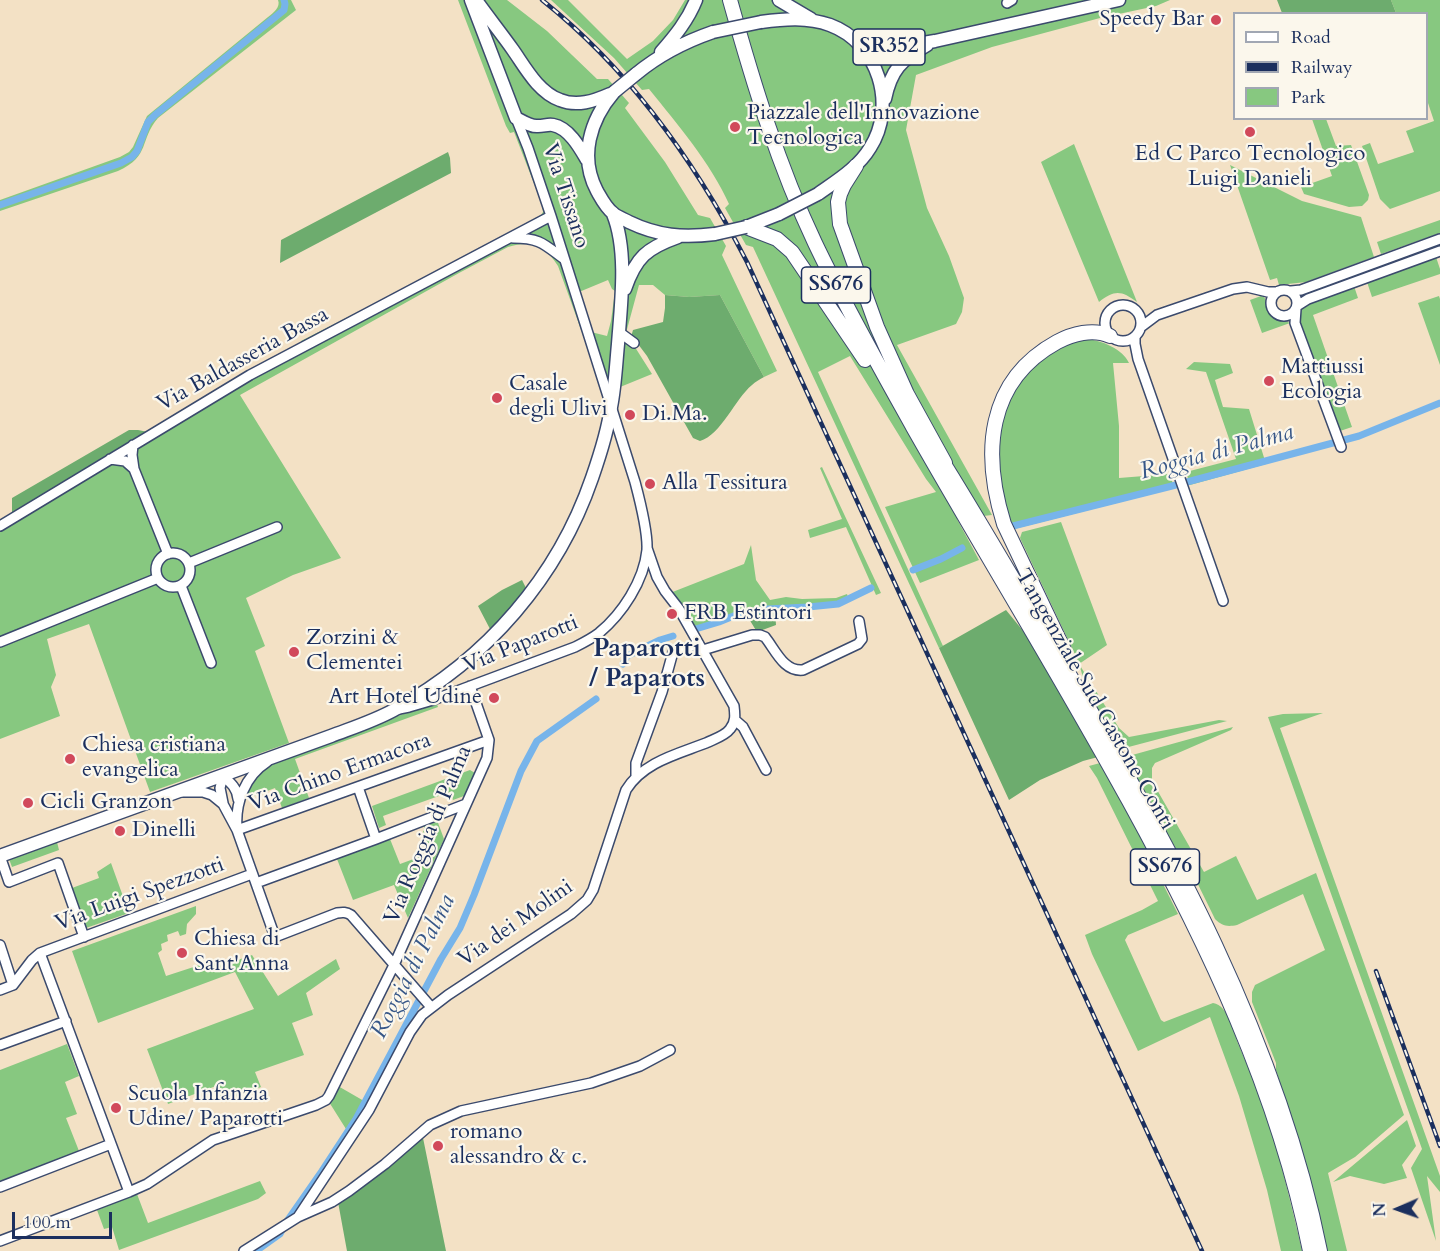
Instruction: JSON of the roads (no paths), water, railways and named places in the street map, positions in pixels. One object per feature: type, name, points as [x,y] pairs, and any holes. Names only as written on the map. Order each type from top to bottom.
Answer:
[{"type":"highway","name":"SS676","points":[[730,0],[768,128],[814,240],[861,334],[959,509]]},
{"type":"highway","name":"SS676","points":[[743,47],[797,189],[819,237],[866,332],[910,410],[950,473]]},
{"type":"highway","points":[[855,166],[844,185],[838,202],[838,214],[843,233],[878,327],[907,394],[950,473]]},
{"type":"highway","points":[[746,227],[777,239],[792,252],[852,339],[959,509]]},
{"type":"highway","points":[[1104,733],[1005,527],[992,472],[992,437],[995,420],[1012,383],[1029,361],[1063,339],[1088,332],[1099,333],[1114,339]]},
{"type":"highway","name":"Tangenziale Sud Gastone Conti","points":[[950,473],[1104,733],[1165,845],[1222,958],[1268,1069],[1293,1146],[1320,1251]]},
{"type":"highway","name":"Tangenziale Sud Gastone Conti","points":[[959,509],[1103,753],[1156,849],[1213,962],[1235,1013],[1271,1110],[1293,1180],[1310,1251]]},
{"type":"main road","points":[[473,0],[546,92],[559,100],[574,103],[582,103],[614,92]]},
{"type":"main road","name":"Via Tissano","points":[[473,0],[516,118]]},
{"type":"main road","points":[[0,856],[223,776],[363,724],[394,710],[433,686],[471,658],[507,622],[540,581],[562,547],[581,507],[597,463],[611,408],[621,302],[621,248],[620,234],[613,214],[595,188],[587,160],[589,142],[596,118],[604,103],[614,92],[654,59],[676,34],[692,11],[696,0]]},
{"type":"main road","points":[[779,0],[812,20]]},
{"type":"main road","name":"SR352","points":[[845,32],[869,43],[900,47],[1119,0]]},
{"type":"main road","points":[[621,302],[629,277],[638,261],[660,243],[680,237],[715,234],[746,227],[779,214],[818,194],[855,166],[865,155],[874,140],[883,110],[881,87],[871,61],[860,44],[845,32],[812,20],[784,19],[712,32],[654,59]]},
{"type":"main road","name":"SR352","points":[[883,110],[887,88],[895,70],[910,55],[935,41]]},
{"type":"main road","points":[[492,54],[501,48],[513,50]]},
{"type":"main road","points":[[516,118],[536,127],[550,125],[563,130],[576,143],[587,160]]},
{"type":"main road","points":[[613,214],[654,232],[680,237]]},
{"type":"street","name":"Via Tissano","points":[[516,118],[551,216],[611,408]]},
{"type":"street","points":[[528,148],[528,140],[536,127]]},
{"type":"street","name":"Via Baldasseria Bassa","points":[[0,526],[250,375],[551,216]]},
{"type":"street","points":[[510,238],[537,240],[546,238],[555,230]]},
{"type":"street","points":[[1223,601],[1138,359],[1135,344],[1141,327],[1157,315],[1233,290],[1247,287],[1269,292],[1284,289],[1301,290],[1440,239]]},
{"type":"street","points":[[537,240],[564,260]]},
{"type":"street","points":[[1286,316],[1308,299],[1440,251]]},
{"type":"street","points":[[1257,289],[1265,294],[1279,315],[1286,316],[1295,323]]},
{"type":"street","points":[[1291,291],[1296,297],[1295,323],[1340,444]]},
{"type":"street","points":[[1272,306],[1272,298],[1276,292]]},
{"type":"street","points":[[1138,359],[1127,347],[1106,332],[1107,313],[1124,305],[1157,315]]},
{"type":"street","points":[[1135,310],[1139,315],[1141,327]]},
{"type":"street","points":[[619,332],[634,343]]},
{"type":"street","points":[[1114,339],[1125,342],[1136,337]]},
{"type":"street","name":"Via Paparotti","points":[[394,710],[417,705],[574,647],[599,633],[612,621],[642,572],[647,548],[642,510],[635,482],[611,408]]},
{"type":"street","points":[[134,445],[132,455],[134,469],[168,554]]},
{"type":"street","points":[[110,459],[125,461],[134,469]]},
{"type":"street","points":[[189,563],[277,527]]},
{"type":"street","points":[[636,776],[655,764],[721,736],[730,729],[735,720],[734,706],[691,629],[657,577],[647,548]]},
{"type":"street","points":[[178,553],[189,563],[190,574],[181,586],[175,588],[165,586],[158,578],[156,566],[163,556],[178,553]]},
{"type":"street","points":[[0,642],[158,578]]},
{"type":"street","points":[[181,586],[211,663]]},
{"type":"street","points":[[701,647],[760,635],[765,637],[789,668],[803,670],[858,644],[862,639],[859,621]]},
{"type":"street","name":"Via dei Molini","points":[[295,1219],[369,1110],[410,1032],[429,1006],[571,914],[587,900],[593,890],[626,790],[636,776],[636,763],[662,692],[672,652],[701,647]]},
{"type":"street","name":"Via Roggia di Palma","points":[[0,1241],[147,1184],[213,1140],[326,1100],[394,965],[487,758],[489,740],[470,686]]},
{"type":"street","points":[[735,720],[743,727],[766,770]]},
{"type":"street","name":"Via Chino Ermacora","points":[[237,830],[489,740]]},
{"type":"street","points":[[237,830],[236,818],[241,794],[258,768],[278,755]]},
{"type":"street","points":[[239,802],[232,783],[223,776],[220,789],[223,804],[237,830],[275,937],[337,913],[344,912],[351,915],[429,1006]]},
{"type":"street","points":[[358,788],[376,839]]},
{"type":"street","points":[[177,792],[203,792],[212,795],[223,804]]},
{"type":"street","name":"Via Luigi Spezzotti","points":[[40,953],[376,839],[466,804]]},
{"type":"street","points":[[0,856],[4,883],[58,863],[84,937]]},
{"type":"street","points":[[0,945],[14,985]]},
{"type":"street","points":[[0,990],[14,985],[40,953],[129,1192]]},
{"type":"street","points":[[0,1045],[66,1021]]},
{"type":"street","points":[[244,1251],[295,1219],[332,1202],[349,1191],[423,1131],[442,1119],[461,1111],[591,1083],[640,1066],[669,1050]]},
{"type":"street","points":[[0,1187],[111,1144]]},
{"type":"waterway","points":[[0,205],[121,163],[132,157],[137,151],[148,122],[284,10],[284,0]]},
{"type":"waterway","name":"Roggia di Palma","points":[[1005,528],[1359,436],[1440,403]]},
{"type":"waterway","name":"Roggia di Palma","points":[[913,570],[962,548]]},
{"type":"waterway","name":"Roggia di Palma","points":[[689,631],[741,613],[838,604],[871,588]]},
{"type":"waterway","name":"Roggia di Palma","points":[[623,664],[627,656],[673,636]]},
{"type":"waterway","name":"Roggia di Palma","points":[[256,1251],[280,1234],[356,1119],[441,959],[460,928],[521,771],[537,741],[596,699]]},
{"type":"railway","points":[[542,0],[604,57],[658,120],[706,189],[747,262],[1202,1251]]},
{"type":"railway","points":[[1376,971],[1440,1146]]},
{"type":"place","name":"Speedy Bar","points":[[1216,20]]},
{"type":"place","name":"Piazzale dell'Innovazione Tecnologica","points":[[735,127]]},
{"type":"place","name":"Ed C Parco Tecnologico Luigi Danieli","points":[[1250,132]]},
{"type":"place","name":"Mattiussi Ecologia","points":[[1269,381]]},
{"type":"place","name":"Casale degli Ulivi","points":[[497,398]]},
{"type":"place","name":"Di.Ma.","points":[[630,415]]},
{"type":"place","name":"Alla Tessitura","points":[[650,484]]},
{"type":"place","name":"FRB Estintori","points":[[672,614]]},
{"type":"place","name":"Zorzini & Clementei","points":[[294,652]]},
{"type":"place","name":"Art Hotel Udine","points":[[494,698]]},
{"type":"place","name":"Chiesa cristiana evangelica","points":[[70,759]]},
{"type":"place","name":"Cicli Granzon","points":[[28,803]]},
{"type":"place","name":"Dinelli","points":[[120,831]]},
{"type":"place","name":"Chiesa di Sant'Anna","points":[[182,953]]},
{"type":"place","name":"Scuola Infanzia Udine/ Paparotti","points":[[116,1108]]},
{"type":"place","name":"romano alessandro & c.","points":[[438,1146]]},
{"type":"district","name":"Paparotti / Paparots","points":[[647,665]]}]
